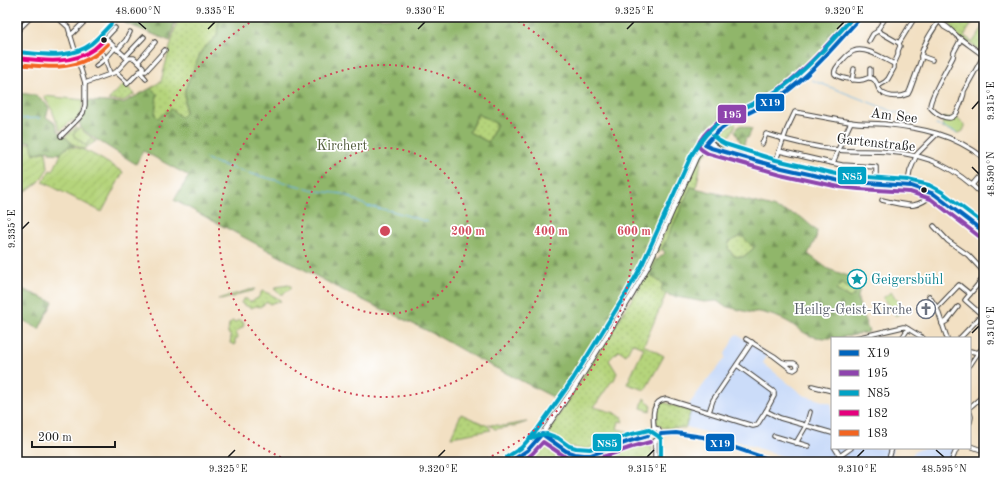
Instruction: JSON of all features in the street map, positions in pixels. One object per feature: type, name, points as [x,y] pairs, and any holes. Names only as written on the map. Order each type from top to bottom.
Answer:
[{"type":"main road","points":[[510,462],[525,452],[542,434],[578,382],[640,282],[696,158],[705,145],[727,124],[772,101],[790,89],[813,68],[861,17]]},
{"type":"street","points":[[18,29],[31,17]]},
{"type":"street","points":[[57,17],[68,27],[85,82],[85,105],[82,113],[61,136]]},
{"type":"street","points":[[70,35],[73,34],[89,17]]},
{"type":"street","points":[[869,41],[872,34],[878,31],[886,17]]},
{"type":"street","points":[[878,86],[888,79],[894,68],[900,46],[899,43],[915,17]]},
{"type":"street","points":[[937,17],[941,23],[984,55],[964,91],[964,96],[956,114],[946,118],[936,113],[930,107],[930,103],[961,39]]},
{"type":"street","points":[[894,64],[868,51],[855,50],[843,60],[836,69],[835,74],[852,80],[870,78],[875,80],[882,92],[889,96],[901,96],[908,94],[929,35],[941,23]]},
{"type":"street","points":[[17,58],[56,61],[77,58],[92,51],[116,28]]},
{"type":"street","points":[[878,31],[899,43]]},
{"type":"street","points":[[96,66],[126,40],[130,32]]},
{"type":"street","points":[[85,82],[116,72],[131,51],[144,37]]},
{"type":"street","points":[[105,38],[126,58],[132,58],[143,66],[141,73],[146,79]]},
{"type":"street","points":[[138,62],[156,42]]},
{"type":"street","points":[[98,46],[106,58],[110,74]]},
{"type":"street","points":[[116,72],[128,83],[139,71],[146,71],[165,50]]},
{"type":"street","points":[[921,56],[932,60]]},
{"type":"street","points":[[870,69],[870,78]]},
{"type":"street","points":[[852,80],[854,70]]},
{"type":"street","name":"Am See","points":[[783,139],[795,112],[851,122],[919,129],[938,134],[963,144],[984,158]]},
{"type":"street","points":[[833,163],[851,122]]},
{"type":"street","name":"Gartenstraße","points":[[762,144],[766,134],[838,150],[890,152],[916,156],[940,164],[959,174],[984,196]]},
{"type":"street","points":[[907,186],[910,171],[916,156],[938,134]]},
{"type":"street","points":[[774,166],[783,139]]},
{"type":"street","points":[[709,140],[722,150]]},
{"type":"street","points":[[705,145],[774,166],[840,181],[907,186],[927,191],[934,194],[984,232]]},
{"type":"street","points":[[779,151],[833,163],[876,167],[876,184]]},
{"type":"street","points":[[972,185],[984,171]]},
{"type":"street","points":[[882,200],[913,206],[930,198],[934,194]]},
{"type":"street","points":[[934,226],[948,241],[968,255],[984,272]]},
{"type":"street","points":[[961,337],[983,314],[965,300],[984,277]]},
{"type":"street","points":[[937,308],[959,285],[970,294]]},
{"type":"street","points":[[929,296],[937,308],[947,337]]},
{"type":"street","points":[[942,324],[947,321],[958,307]]},
{"type":"street","points":[[868,337],[903,327],[921,337]]},
{"type":"street","points":[[903,337],[908,329]]},
{"type":"street","points":[[746,339],[764,349],[782,362]]},
{"type":"street","points":[[709,412],[714,400],[752,342]]},
{"type":"street","points":[[971,364],[984,346]]},
{"type":"street","points":[[971,351],[984,354]]},
{"type":"street","points":[[654,428],[655,406],[658,402],[664,399],[753,426],[757,425],[774,396],[773,391],[737,366]]},
{"type":"street","points":[[812,386],[831,391]]},
{"type":"street","points":[[971,406],[984,395]]},
{"type":"street","points":[[766,411],[776,417],[831,433]]},
{"type":"street","points":[[796,443],[806,426],[810,412]]},
{"type":"street","points":[[654,428],[658,429],[661,434]]},
{"type":"street","points":[[648,436],[649,432],[654,428]]},
{"type":"street","points":[[661,434],[676,433],[703,437],[777,462]]},
{"type":"street","points":[[542,434],[566,451],[584,455],[591,455],[630,440],[648,436]]},
{"type":"street","points":[[655,441],[660,438],[661,434]]},
{"type":"street","points":[[648,436],[655,441]]},
{"type":"street","points":[[774,436],[808,446]]},
{"type":"street","points":[[534,444],[546,440],[555,443]]},
{"type":"street","points":[[655,441],[655,462]]},
{"type":"street","points":[[971,446],[984,451]]},
{"type":"street","points":[[836,449],[840,456]]},
{"type":"street","points":[[833,462],[850,449]]},
{"type":"street","points":[[888,462],[892,449]]},
{"type":"street","points":[[951,462],[958,449]]},
{"type":"shaded area","points":[[736,334],[768,354],[763,363],[803,395],[831,404],[831,449],[893,449],[891,458],[898,462],[798,462],[740,442],[683,426],[690,403],[725,359],[725,354]]},
{"type":"shaded area","points":[[921,449],[956,449],[950,462],[908,462],[914,452]]},
{"type":"green space","points":[[119,17],[176,17],[170,41],[125,23]]},
{"type":"green space","points":[[178,17],[221,17],[218,24],[218,36],[202,50],[185,89],[185,113],[181,117],[158,118],[155,115],[157,94],[151,88],[161,81]]},
{"type":"green space","name":"Kirchert","points":[[221,17],[854,17],[791,83],[762,102],[736,115],[730,114],[710,131],[697,147],[686,170],[673,189],[654,242],[634,282],[605,330],[557,399],[476,358],[432,333],[350,294],[174,200],[189,176],[143,151],[136,164],[94,138],[81,128],[79,121],[84,114],[87,101],[123,103],[151,88],[157,94],[155,115],[158,118],[171,109],[181,117],[185,113],[185,89],[202,50],[217,36],[218,24]],"holes":[[[478,114],[497,124],[488,142],[469,132]]]},
{"type":"green space","points":[[938,17],[976,17],[964,36],[973,42],[984,26],[984,55],[952,30],[950,24],[942,22]]},
{"type":"green space","points":[[124,84],[135,94],[123,101],[108,100]]},
{"type":"green space","points":[[17,93],[39,97],[49,108],[46,117],[55,123],[58,131],[75,146],[66,148],[61,154],[49,153],[50,151],[47,150],[34,154],[30,141],[17,144]]},
{"type":"green space","points":[[44,96],[84,100],[81,113],[75,122],[72,120],[60,131],[52,110]]},
{"type":"green space","points":[[478,114],[497,124],[488,142],[469,132]]},
{"type":"green space","points":[[956,117],[965,126],[963,131],[959,133],[942,128],[944,118]]},
{"type":"green space","points":[[734,123],[736,125],[728,139],[727,146],[731,149],[729,151],[722,149],[713,143],[714,137]]},
{"type":"green space","points":[[740,125],[752,129],[748,138],[746,138],[741,154],[737,153],[740,141],[735,131]]},
{"type":"green space","points":[[76,127],[77,128],[73,135],[86,146],[92,139],[96,141],[84,149],[76,146],[65,137]]},
{"type":"green space","points":[[79,128],[92,138],[86,145],[73,135]]},
{"type":"green space","points":[[31,143],[34,155],[46,151],[48,168],[39,182],[17,197],[17,146]]},
{"type":"green space","points":[[68,147],[75,147],[89,152],[123,172],[102,212],[43,182],[50,170],[53,171],[62,152]]},
{"type":"green space","points":[[706,150],[708,151],[702,158],[696,188],[691,187],[662,249],[658,253],[656,252],[696,163],[701,153]]},
{"type":"green space","points":[[691,187],[769,206],[801,217],[817,231],[816,238],[808,254],[828,269],[859,281],[860,286],[858,300],[869,332],[840,337],[825,338],[811,336],[802,332],[787,321],[771,315],[758,312],[752,313],[724,306],[717,301],[704,302],[666,294],[661,290],[663,284],[650,275],[657,260],[665,253],[662,249]],"holes":[[[742,236],[754,248],[743,257],[734,256],[728,249],[729,242]],[[842,284],[855,292],[850,298],[836,290]]]},
{"type":"green space","points":[[742,236],[754,248],[743,257],[734,256],[728,249],[729,242]]},
{"type":"green space","points":[[654,258],[657,260],[650,275],[663,284],[662,290],[666,294],[644,345],[664,356],[645,390],[627,384],[644,348],[632,343],[626,355],[619,350],[609,360],[617,373],[614,380],[611,382],[594,407],[623,417],[623,422],[619,421],[617,429],[627,431],[628,434],[589,449],[568,446],[568,450],[549,435],[549,431],[640,286]]},
{"type":"green space","points":[[842,284],[856,292],[850,298],[836,290]]},
{"type":"green space","points":[[291,286],[291,289],[283,294],[280,294],[274,289],[276,287]]},
{"type":"green space","points":[[17,287],[53,302],[39,329],[17,317]]},
{"type":"green space","points":[[255,289],[236,296],[221,300],[218,299],[249,290]]},
{"type":"green space","points":[[262,291],[281,301],[270,304],[267,302],[260,307],[256,306],[251,308],[242,304],[241,302],[244,299],[247,299],[250,302],[258,298]]},
{"type":"green space","points":[[891,292],[904,309],[896,316],[883,298]]},
{"type":"green space","points":[[240,320],[244,323],[243,327],[236,332],[236,336],[238,338],[235,340],[235,345],[230,343],[231,337],[228,333],[229,324],[232,321],[235,322]]},
{"type":"green space","points":[[644,398],[651,405],[650,411],[641,408]]},
{"type":"green space","points":[[661,402],[691,411],[685,428],[663,428],[656,423],[658,407]]},
{"type":"green space","points":[[461,414],[488,426],[491,430],[451,437]]},
{"type":"green space","points":[[527,422],[515,426],[495,429],[488,424],[504,426]]},
{"type":"green space","points":[[647,440],[652,447],[652,462],[572,462],[575,458],[591,458],[600,456],[629,444]]},
{"type":"green space","points":[[546,442],[565,455],[568,458],[566,461],[515,462],[541,443]]},
{"type":"waterway","points":[[812,80],[894,112],[911,116]]},
{"type":"waterway","points":[[17,119],[40,118]]},
{"type":"waterway","points":[[936,125],[958,133]]},
{"type":"waterway","points":[[205,158],[252,174],[318,191],[343,194],[367,206],[392,211],[428,222]]},
{"type":"transit line","name":"195","points":[[853,17],[800,72],[781,88],[726,117],[716,124],[700,141],[700,148],[709,154],[780,174],[839,187],[910,192],[931,199],[980,237]]},
{"type":"transit line","name":"N85","points":[[507,457],[521,448],[537,430],[573,379],[627,292],[642,265],[691,156],[701,141],[713,127],[723,120],[737,111],[775,93],[792,80],[819,54],[853,17]]},
{"type":"transit line","name":"X19","points":[[861,17],[823,58],[793,87],[772,101],[732,122],[723,128],[705,145],[782,168],[840,181],[911,186],[934,194],[984,232]]},
{"type":"transit line","name":"N85","points":[[18,52],[46,55],[74,52],[91,44],[111,24]]},
{"type":"transit line","name":"182","points":[[17,58],[47,61],[67,60],[85,54],[94,49],[104,40]]},
{"type":"transit line","name":"183","points":[[17,64],[53,67],[71,65],[80,63],[94,56],[108,44]]},
{"type":"transit line","name":"N85","points":[[713,136],[725,144],[776,160],[841,175],[908,180],[929,185],[942,192],[984,224]]},
{"type":"transit line","name":"N85","points":[[531,439],[538,435],[547,434],[558,438],[569,446],[590,449],[628,435],[649,430],[661,439],[661,462]]},
{"type":"transit line","name":"X19","points":[[661,434],[676,433],[703,437],[777,462]]},
{"type":"transit line","name":"X19","points":[[510,462],[528,450],[542,434],[566,451],[584,455],[591,455],[648,436]]},
{"type":"transit line","name":"195","points":[[522,462],[543,442],[564,456],[574,460],[591,461],[650,442]]},
{"type":"place","name":"Geigersbühl","points":[[857,279]]},
{"type":"place","name":"Heilig-Geist-Kirche","points":[[926,309]]}]
